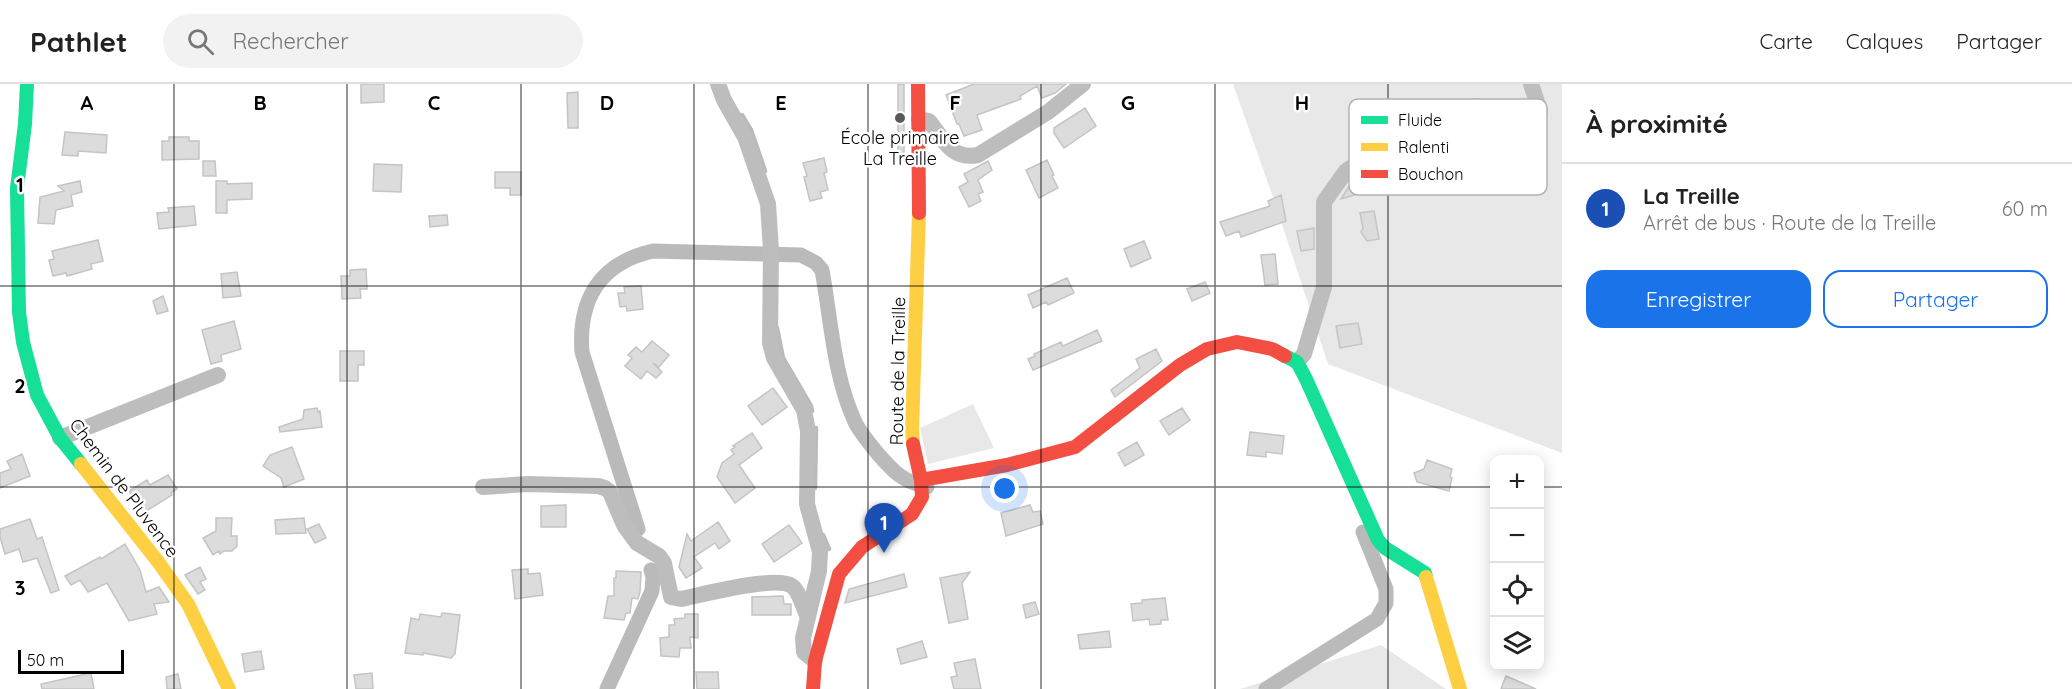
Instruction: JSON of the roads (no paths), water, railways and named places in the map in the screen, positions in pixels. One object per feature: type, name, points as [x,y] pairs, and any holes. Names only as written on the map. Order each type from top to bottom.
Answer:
[{"type":"street","name":"Chemin de Pluvence","points":[[27,84],[25,124],[17,188],[19,312],[22,342],[37,395],[60,438],[159,563],[188,604],[229,689]]},
{"type":"street","points":[[718,84],[724,100],[745,137],[768,204],[771,250],[770,343],[774,358],[804,410],[808,431],[807,504],[820,552],[819,571],[803,638],[804,652],[815,661]]},
{"type":"street","name":"Route de la Treille","points":[[918,84],[919,245],[912,429],[921,483]]},
{"type":"street","points":[[919,119],[929,121],[948,147],[957,153],[966,157],[978,155],[1048,112],[1083,84]]},
{"type":"street","points":[[1531,84],[1536,99]]},
{"type":"street","points":[[1296,362],[1304,354],[1324,287],[1324,202],[1349,169]]},
{"type":"street","points":[[813,689],[815,661],[839,574],[862,547],[912,514],[917,507],[921,483],[1007,465],[1075,447],[1180,365],[1207,349],[1238,342],[1272,349],[1296,362],[1334,438],[1378,540],[1385,548],[1425,573],[1460,689]]},
{"type":"street","points":[[60,438],[218,375]]},
{"type":"street","points":[[483,487],[528,484],[605,488],[614,497],[624,525],[637,543],[659,556],[664,563],[669,593],[674,599],[759,584],[790,585],[794,588],[807,615]]},
{"type":"waterway","points":[[742,115],[751,130],[765,171]]},
{"type":"waterway","points":[[638,529],[582,352],[582,333],[589,300],[596,286],[606,274],[619,264],[653,251],[801,255],[816,263],[822,270],[838,369],[856,424],[894,471],[911,482],[927,487]]},
{"type":"waterway","points":[[777,328],[783,358],[812,411]]},
{"type":"waterway","points":[[815,488],[816,428]]},
{"type":"waterway","points":[[1266,689],[1377,619],[1386,603],[1386,589],[1363,532]]},
{"type":"waterway","points":[[823,535],[829,549]]},
{"type":"waterway","points":[[607,689],[652,591],[651,570]]},
{"type":"place","name":"École primaire La Treille","points":[[900,118]]},
{"type":"place","name":"La Treille","points":[[884,553]]}]
